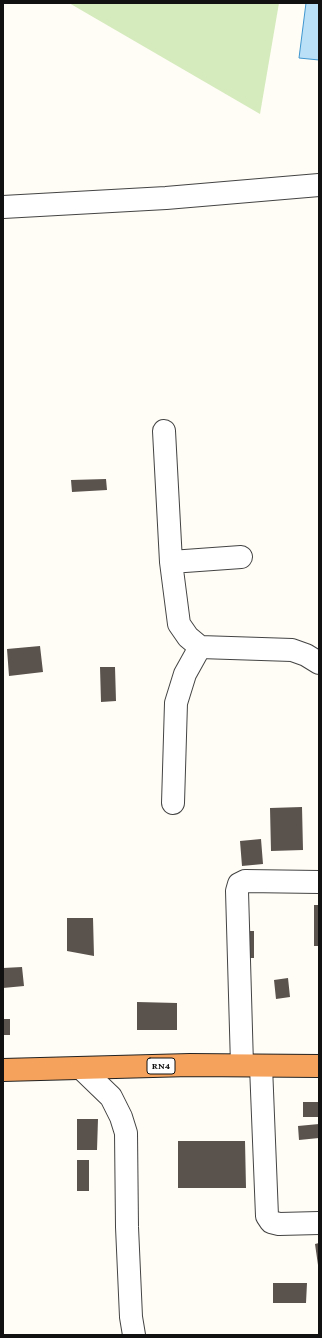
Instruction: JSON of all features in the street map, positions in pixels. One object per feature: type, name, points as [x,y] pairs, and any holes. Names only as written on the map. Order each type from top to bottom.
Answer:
[{"type":"highway","name":"RN4","points":[[3,1070],[190,1065],[319,1066]]},
{"type":"street","points":[[3,207],[166,198],[319,185]]},
{"type":"street","points":[[164,431],[170,562],[179,624],[188,637],[200,647],[292,650],[306,655],[319,663]]},
{"type":"street","points":[[170,562],[241,557]]},
{"type":"street","points":[[173,803],[176,703],[185,674],[200,647]]},
{"type":"street","points":[[319,882],[244,882],[240,884],[237,891],[251,1065],[267,1216],[271,1222],[279,1224],[319,1223]]},
{"type":"street","points":[[82,1069],[111,1097],[121,1117],[126,1133],[129,1329]]},
{"type":"green space","points":[[69,3],[279,3],[260,114]]},
{"type":"water","points":[[306,3],[319,3],[319,60],[299,58]]},
{"type":"building","points":[[106,479],[107,490],[72,492],[71,480]]},
{"type":"building","points":[[40,646],[43,672],[9,676],[7,649]]},
{"type":"building","points":[[100,667],[115,667],[116,701],[101,702]]},
{"type":"building","points":[[302,807],[303,850],[271,851],[270,808]]},
{"type":"building","points":[[261,839],[263,864],[242,866],[240,841]]},
{"type":"building","points":[[314,905],[319,905],[319,946],[314,946]]},
{"type":"building","points":[[67,918],[93,918],[94,956],[67,951]]},
{"type":"building","points":[[242,931],[254,931],[254,958],[242,958]]},
{"type":"building","points":[[22,967],[24,986],[3,988],[3,968]]},
{"type":"building","points":[[288,978],[290,997],[276,999],[274,980]]},
{"type":"building","points":[[137,1002],[177,1003],[177,1030],[137,1030]]},
{"type":"building","points":[[3,1019],[10,1019],[10,1035],[3,1035]]},
{"type":"building","points":[[303,1102],[319,1102],[319,1117],[303,1117]]},
{"type":"building","points":[[77,1119],[98,1119],[97,1150],[77,1150]]},
{"type":"building","points":[[319,1124],[319,1138],[299,1140],[298,1126]]},
{"type":"building","points":[[178,1141],[245,1141],[246,1188],[178,1188]]},
{"type":"building","points":[[77,1160],[89,1160],[89,1191],[77,1191]]},
{"type":"building","points":[[319,1243],[319,1264],[318,1265],[315,1244]]},
{"type":"building","points":[[273,1283],[307,1283],[306,1303],[273,1303]]}]
